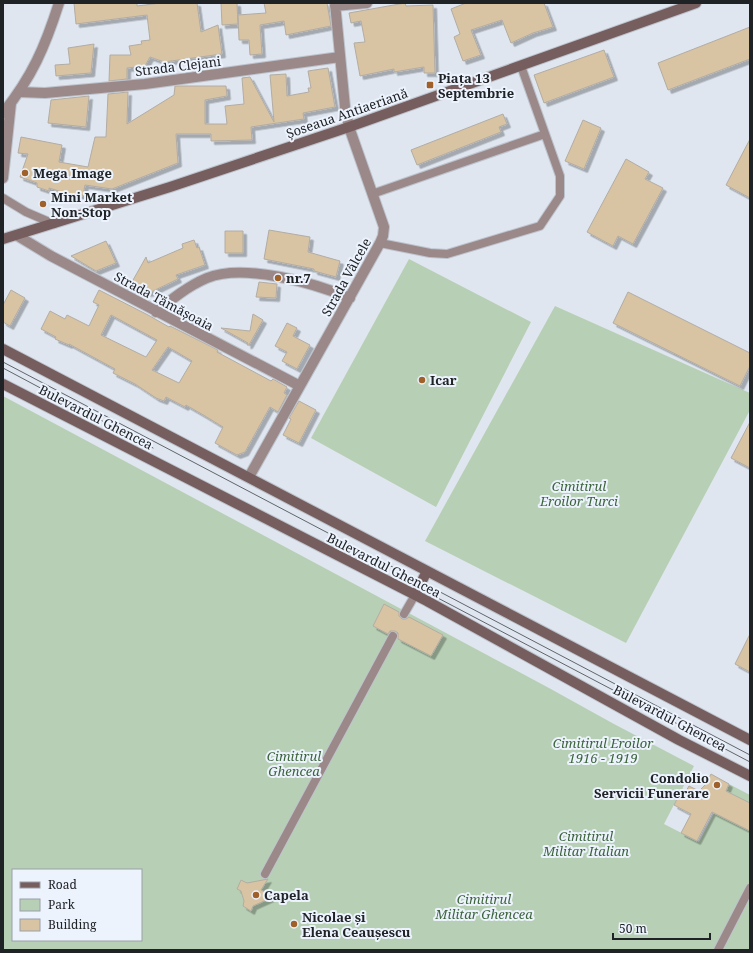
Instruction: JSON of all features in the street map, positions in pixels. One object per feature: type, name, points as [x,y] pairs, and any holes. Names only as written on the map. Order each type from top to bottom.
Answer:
[{"type":"main road","name":"Șoseaua Antiaeriană","points":[[3,239],[18,236],[170,187],[349,127],[521,66],[675,7],[696,3]]},
{"type":"main road","name":"Bulevardul Ghencea","points":[[3,349],[750,740]]},
{"type":"main road","name":"Bulevardul Ghencea","points":[[3,384],[415,595],[565,676],[679,740],[750,776]]},
{"type":"main road","points":[[415,595],[427,571]]},
{"type":"street","points":[[3,113],[33,70],[44,48],[59,3]]},
{"type":"street","points":[[335,4],[367,3]]},
{"type":"street","name":"Strada Vâlcele","points":[[249,477],[350,298],[383,236],[384,227],[349,127],[345,107],[335,4]]},
{"type":"street","name":"Strada Clejani","points":[[19,92],[45,93],[145,84],[340,57]]},
{"type":"street","points":[[3,178],[11,103]]},
{"type":"street","name":"Strada Tămășoaia","points":[[18,236],[51,256],[156,312],[300,386]]},
{"type":"street","points":[[156,312],[177,295],[196,283],[223,274],[266,274],[337,292],[350,298]]},
{"type":"lane","points":[[380,243],[430,253],[447,254],[540,226],[560,196],[560,176],[521,66]]},
{"type":"lane","points":[[372,194],[545,134]]},
{"type":"lane","points":[[3,198],[26,212],[54,224]]},
{"type":"lane","points":[[404,614],[415,595]]},
{"type":"lane","points":[[265,874],[393,636]]},
{"type":"lane","points":[[718,950],[750,888]]},
{"type":"green space","name":"Icar","points":[[409,259],[531,322],[436,507],[311,438]]},
{"type":"green space","name":"Cimitirul Eroilor Turci","points":[[555,306],[750,393],[750,410],[626,643],[425,541]]},
{"type":"green space","name":"Cimitirul Ghencea","points":[[3,396],[694,766],[664,824],[699,842],[729,784],[750,795],[750,950],[3,950]]},
{"type":"building","points":[[74,3],[137,3],[137,6],[161,3],[197,3],[201,32],[218,25],[222,54],[164,62],[150,57],[145,66],[127,68],[127,79],[109,81],[110,55],[131,55],[129,46],[142,44],[141,41],[150,40],[147,15],[76,24]]},
{"type":"building","points":[[221,3],[237,3],[238,24],[222,25]]},
{"type":"building","points":[[264,3],[327,3],[331,26],[286,35],[284,21],[260,25],[262,54],[250,55],[249,40],[239,40],[238,15],[266,13]]},
{"type":"building","points":[[405,3],[406,6],[433,5],[435,73],[424,73],[424,67],[394,72],[394,69],[360,76],[354,43],[365,42],[361,21],[351,23],[349,13]]},
{"type":"building","points":[[466,3],[544,3],[553,27],[533,33],[511,43],[502,20],[471,30],[481,55],[463,61],[454,37],[460,34],[451,9]]},
{"type":"building","points":[[750,27],[750,59],[668,90],[658,63]]},
{"type":"building","points":[[94,44],[91,73],[56,76],[55,65],[70,64],[68,48]]},
{"type":"building","points":[[604,50],[614,77],[544,103],[534,75]]},
{"type":"building","points":[[328,68],[335,107],[303,113],[304,119],[251,127],[252,140],[211,141],[211,134],[176,134],[178,163],[112,189],[85,185],[83,196],[49,188],[49,191],[37,187],[37,183],[20,177],[28,154],[18,153],[21,137],[62,145],[59,162],[88,167],[95,137],[106,137],[108,94],[128,92],[127,124],[174,95],[175,86],[226,86],[227,96],[205,100],[205,124],[227,124],[225,106],[244,104],[242,78],[250,77],[274,122],[270,75],[286,74],[287,96],[309,92],[308,88],[311,88],[308,71]]},
{"type":"building","points":[[89,96],[86,127],[48,123],[51,100]]},
{"type":"building","points":[[503,114],[507,124],[499,127],[501,132],[417,165],[411,150]]},
{"type":"building","points":[[583,120],[601,128],[584,169],[565,161]]},
{"type":"building","points":[[750,139],[750,198],[726,185]]},
{"type":"building","points":[[626,159],[649,172],[645,179],[663,188],[633,244],[618,236],[613,246],[587,232]]},
{"type":"building","points":[[269,230],[310,237],[308,252],[340,261],[336,277],[314,271],[314,269],[264,259]]},
{"type":"building","points":[[225,231],[243,231],[243,253],[225,253]]},
{"type":"building","points":[[194,240],[197,248],[199,247],[205,265],[176,275],[178,279],[149,293],[132,291],[128,289],[146,257],[148,263],[183,248],[182,244]]},
{"type":"building","points":[[106,241],[116,263],[96,271],[71,256]]},
{"type":"building","points":[[259,282],[277,284],[276,298],[256,297]]},
{"type":"building","points":[[11,290],[25,298],[10,326],[3,322],[3,305]]},
{"type":"building","points":[[99,290],[169,327],[170,326],[218,350],[217,352],[271,381],[273,379],[287,387],[284,393],[287,395],[278,412],[270,407],[245,452],[237,455],[215,443],[223,427],[186,405],[185,407],[166,397],[164,401],[156,398],[135,384],[113,373],[115,369],[69,344],[55,339],[56,337],[41,329],[50,311],[65,319],[67,315],[89,326],[99,305],[93,302]],"holes":[[[111,315],[157,340],[146,357],[101,335]],[[168,347],[192,361],[179,383],[152,370]]]},
{"type":"building","points":[[628,292],[750,353],[750,366],[740,386],[613,323]]},
{"type":"building","points":[[253,314],[263,320],[249,345],[221,328],[250,331]]},
{"type":"building","points":[[287,323],[297,328],[293,336],[310,345],[297,369],[282,361],[287,352],[275,346]]},
{"type":"building","points":[[299,401],[316,410],[299,443],[283,435],[291,419],[289,418]]},
{"type":"building","points":[[750,422],[750,468],[731,458]]},
{"type":"building","points":[[384,604],[399,612],[399,616],[402,619],[409,617],[443,635],[431,656],[398,639],[398,633],[395,631],[390,631],[388,634],[373,626]]},
{"type":"building","points":[[750,634],[750,672],[735,664]]},
{"type":"building","points":[[711,774],[729,784],[726,791],[750,803],[750,831],[712,812],[697,841],[681,833],[691,814],[674,805],[682,789],[686,791],[689,786],[699,791],[705,785]]},
{"type":"building","name":"Capela","points":[[268,879],[261,890],[273,897],[253,906],[251,911],[243,906],[244,901],[241,891],[237,889],[241,880],[247,883]]},
{"type":"tram line","points":[[3,362],[750,755]]},
{"type":"tram line","points":[[3,368],[153,448]]},
{"type":"tram line","points":[[415,586],[750,762]]},
{"type":"place","name":"Piața 13 Septembrie","points":[[430,85]]},
{"type":"place","name":"Mega Image","points":[[25,173]]},
{"type":"place","name":"Mini Market Non-Stop","points":[[43,204]]},
{"type":"place","name":"nr.7","points":[[278,278]]},
{"type":"place","name":"Icar","points":[[422,380]]},
{"type":"place","name":"Condolio Servicii Funerare","points":[[717,785]]},
{"type":"place","name":"Capela","points":[[256,895]]},
{"type":"place","name":"Nicolae și Elena Ceaușescu","points":[[294,924]]},
{"type":"park label","name":"Cimitirul Eroilor 1916 - 1919","points":[[603,750]]},
{"type":"park label","name":"Cimitirul Militar Italian","points":[[586,844]]},
{"type":"park label","name":"Cimitirul Militar Ghencea","points":[[484,906]]}]
